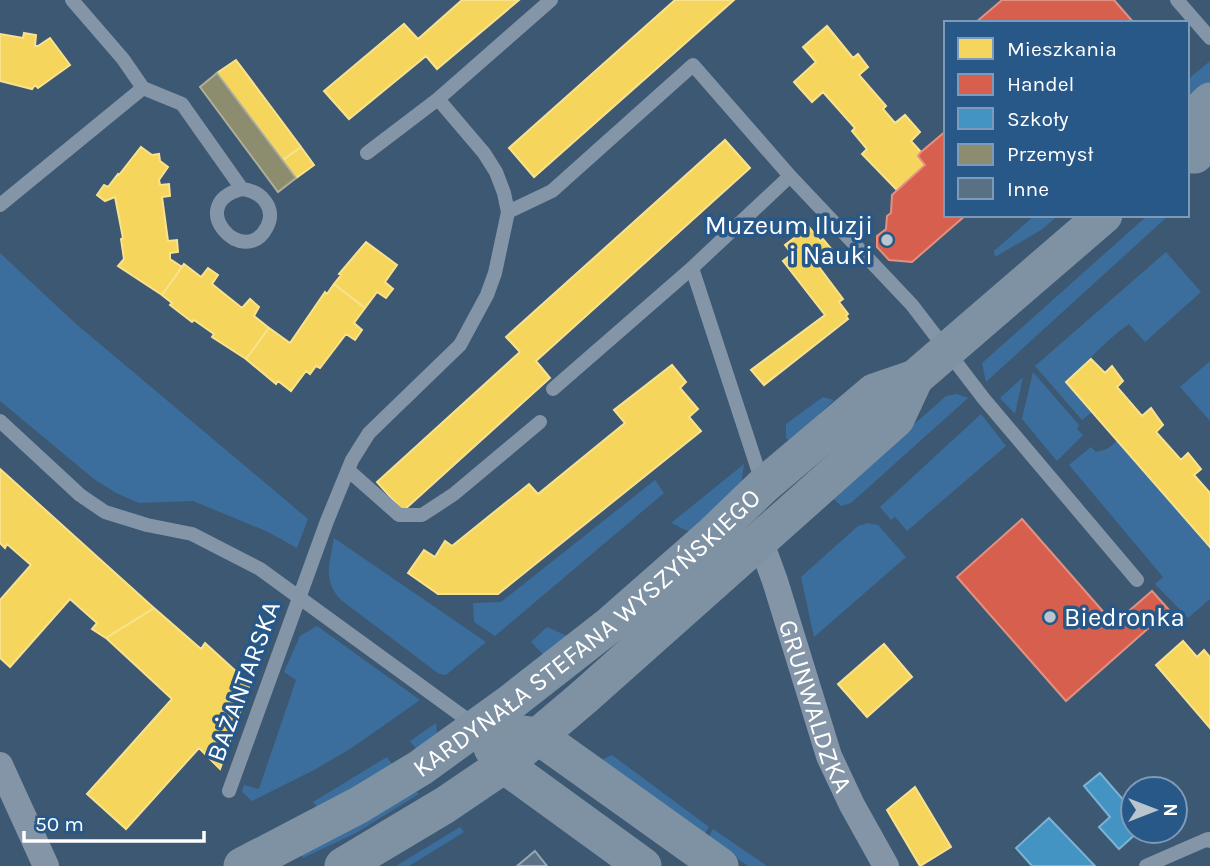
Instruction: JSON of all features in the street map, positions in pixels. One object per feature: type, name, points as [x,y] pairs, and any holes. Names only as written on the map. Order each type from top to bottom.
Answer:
[{"type":"street","points":[[1189,121],[1210,101]]},
{"type":"street","points":[[1189,155],[1195,155],[1210,141]]},
{"type":"street","name":"KARDYNAŁA STEFANA WYSZYŃSKIEGO","points":[[242,866],[285,858],[359,805],[420,768],[477,726],[611,624],[710,537],[763,485],[874,392],[915,378],[1102,217]]},
{"type":"street","name":"KARDYNAŁA STEFANA WYSZYŃSKIEGO","points":[[342,866],[445,805],[504,765],[896,419],[915,378]]},
{"type":"street","name":"GRUNWALDZKA","points":[[760,540],[829,756],[852,805],[886,866]]},
{"type":"street","points":[[611,624],[606,638],[610,652],[615,657],[630,656]]},
{"type":"street","points":[[477,726],[538,736],[720,866]]},
{"type":"street","points":[[477,726],[504,765],[644,866]]},
{"type":"street","points":[[0,765],[46,866]]},
{"type":"street","points":[[644,866],[640,849],[647,838],[659,832],[672,834]]},
{"type":"lane","points":[[72,0],[144,88],[182,104],[242,189]]},
{"type":"lane","points":[[368,153],[438,99],[551,0]]},
{"type":"lane","points":[[1177,0],[1210,38]]},
{"type":"lane","points":[[508,212],[552,191],[693,65],[790,176],[912,305],[984,399],[1137,580]]},
{"type":"lane","points":[[0,205],[144,88]]},
{"type":"lane","points":[[0,421],[80,495],[105,512],[201,537],[260,569],[300,597],[348,470],[369,433],[460,345],[487,295],[495,273],[508,212],[496,172],[472,138],[438,99]]},
{"type":"lane","points":[[553,388],[692,268],[790,176]]},
{"type":"lane","points":[[692,268],[763,485]]},
{"type":"lane","points":[[348,470],[399,515],[422,515],[454,494],[540,422]]},
{"type":"lane","name":"BAŻANTARSKA","points":[[229,791],[300,597],[477,726]]},
{"type":"lane","points":[[1146,866],[1208,839],[1210,841]]},
{"type":"shaded area","points":[[1210,61],[1210,83],[1194,98],[1189,92],[1189,78]]},
{"type":"shaded area","points":[[1033,217],[1057,217],[1041,230],[995,257],[994,251]]},
{"type":"shaded area","points":[[1146,217],[1167,217],[986,382],[982,363]]},
{"type":"shaded area","points":[[1166,252],[1201,292],[1145,342],[1129,324],[1066,382],[1092,412],[1082,420],[1035,366]]},
{"type":"shaded area","points":[[0,253],[75,323],[308,519],[297,548],[266,531],[193,501],[139,503],[116,493],[94,479],[0,401]]},
{"type":"shaded area","points":[[1210,361],[1210,421],[1180,387]]},
{"type":"shaded area","points":[[1033,372],[1079,425],[1077,429],[1083,435],[1057,461],[1022,419]]},
{"type":"shaded area","points":[[1023,377],[1015,414],[1000,398]]},
{"type":"shaded area","points":[[957,394],[968,398],[851,503],[841,506],[832,497],[946,396]]},
{"type":"shaded area","points":[[823,397],[834,400],[790,443],[786,437],[786,424]]},
{"type":"shaded area","points":[[981,414],[1006,446],[907,531],[895,517],[891,520],[880,507]]},
{"type":"shaded area","points":[[1117,441],[1210,547],[1210,599],[1188,618],[1155,584],[1163,577],[1069,465],[1091,447],[1096,452],[1107,449]]},
{"type":"shaded area","points":[[744,464],[741,485],[690,532],[671,523]]},
{"type":"shaded area","points":[[655,480],[664,493],[495,636],[474,622],[473,603],[501,602]]},
{"type":"shaded area","points":[[868,523],[878,525],[906,557],[814,637],[801,577],[858,526]]},
{"type":"shaded area","points":[[334,538],[486,642],[446,675],[439,674],[335,593],[329,578]]},
{"type":"shaded area","points":[[317,626],[420,700],[353,747],[252,801],[242,792],[244,785],[259,789],[296,680],[284,672],[300,636]]},
{"type":"shaded area","points":[[547,627],[567,636],[544,655],[531,642]]},
{"type":"shaded area","points":[[436,723],[437,737],[419,752],[410,741]]},
{"type":"shaded area","points":[[612,755],[709,827],[704,835],[610,769],[603,759]]},
{"type":"shaded area","points":[[387,757],[395,768],[370,784],[316,806],[313,802]]},
{"type":"shaded area","points":[[413,789],[419,794],[356,833],[303,858],[301,855]]},
{"type":"shaded area","points":[[460,827],[464,832],[409,866],[396,866]]},
{"type":"shaded area","points":[[713,829],[767,866],[748,866],[708,838]]},
{"type":"building: Mieszkania","points":[[462,0],[519,0],[437,69],[426,56],[349,119],[324,91],[404,24],[418,39]]},
{"type":"building: Mieszkania","points":[[675,0],[734,0],[534,177],[509,148]]},
{"type":"building: Mieszkania","points":[[827,26],[853,58],[858,54],[868,67],[859,75],[886,106],[883,109],[895,123],[905,115],[920,132],[911,141],[922,153],[918,156],[925,165],[897,190],[862,154],[867,149],[852,131],[855,128],[823,92],[812,102],[794,82],[816,62],[803,47]]},
{"type":"building: Mieszkania","points":[[24,33],[36,35],[35,46],[50,38],[70,65],[38,88],[35,85],[32,89],[0,81],[0,34],[23,38]]},
{"type":"building: Mieszkania","points":[[236,60],[301,147],[283,160],[217,73]]},
{"type":"building: Mieszkania","points":[[725,140],[750,168],[536,361],[550,378],[403,511],[377,482],[520,352],[506,337]]},
{"type":"building: Mieszkania","points":[[141,147],[152,155],[159,154],[160,161],[168,167],[159,180],[160,185],[169,184],[170,196],[162,197],[168,241],[177,240],[178,252],[170,253],[170,259],[182,267],[162,295],[118,266],[124,259],[115,197],[105,201],[97,195],[104,185],[108,187],[119,175]]},
{"type":"building: Mieszkania","points":[[301,147],[314,165],[296,178],[283,160]]},
{"type":"building: Mieszkania","points":[[809,227],[820,241],[823,239],[833,251],[816,263],[843,299],[839,302],[848,314],[848,319],[764,385],[751,370],[825,315],[783,261],[792,254],[785,245]]},
{"type":"building: Mieszkania","points":[[366,242],[397,265],[385,282],[393,289],[386,298],[377,292],[365,308],[334,284]]},
{"type":"building: Mieszkania","points":[[184,264],[201,277],[208,268],[218,275],[212,284],[242,308],[250,299],[259,307],[254,316],[269,328],[246,359],[212,337],[214,334],[194,320],[192,322],[162,295]]},
{"type":"building: Mieszkania","points":[[334,284],[365,308],[354,323],[362,330],[355,340],[346,334],[320,368],[316,366],[310,374],[306,371],[291,391],[278,381],[276,384],[246,359],[269,328],[290,343],[325,292],[327,294]]},
{"type":"building: Mieszkania","points":[[1091,359],[1105,373],[1112,366],[1123,381],[1117,387],[1142,416],[1151,408],[1163,425],[1156,432],[1181,460],[1188,453],[1201,469],[1194,475],[1210,493],[1210,547],[1066,382]]},
{"type":"building: Mieszkania","points":[[672,365],[686,382],[680,388],[698,409],[689,417],[701,431],[498,594],[438,594],[408,573],[424,550],[435,557],[445,541],[452,546],[529,484],[538,494],[625,423],[614,410]]},
{"type":"building: Mieszkania","points":[[0,469],[154,608],[106,638],[92,629],[97,623],[70,599],[10,667],[0,658],[0,600],[31,565],[7,544],[5,548],[0,543]]},
{"type":"building: Mieszkania","points":[[154,608],[201,649],[205,643],[250,684],[220,769],[199,748],[126,829],[87,794],[172,699],[106,638]]},
{"type":"building: Mieszkania","points":[[1183,641],[1197,657],[1204,650],[1210,657],[1210,728],[1156,665]]},
{"type":"building: Mieszkania","points":[[884,644],[912,677],[867,717],[838,684]]},
{"type":"building: Mieszkania","points":[[915,787],[951,847],[920,866],[887,810]]},
{"type":"building: Handel","points":[[1002,0],[1114,0],[1132,21],[977,21]]},
{"type":"building: Handel","points":[[944,133],[944,217],[964,217],[912,262],[889,260],[877,247],[877,236],[886,229],[887,216],[891,213],[892,195],[925,165],[918,156]]},
{"type":"building: Handel","name":"Biedronka","points":[[1022,519],[1114,624],[1152,591],[1169,610],[1066,701],[957,577]]},
{"type":"building: Szkoły","points":[[1100,773],[1119,795],[1119,845],[1123,845],[1119,849],[1099,827],[1110,817],[1084,786]]},
{"type":"building: Szkoły","points":[[1049,818],[1095,866],[1032,866],[1016,848]]},
{"type":"building: Przemysł","points":[[217,73],[296,178],[278,192],[200,87]]},
{"type":"building: Inne","points":[[535,851],[547,866],[517,866]]},
{"type":"place","name":"Muzeum Iluzji i Nauki","points":[[887,240]]},
{"type":"place","name":"Biedronka","points":[[1050,617]]}]
